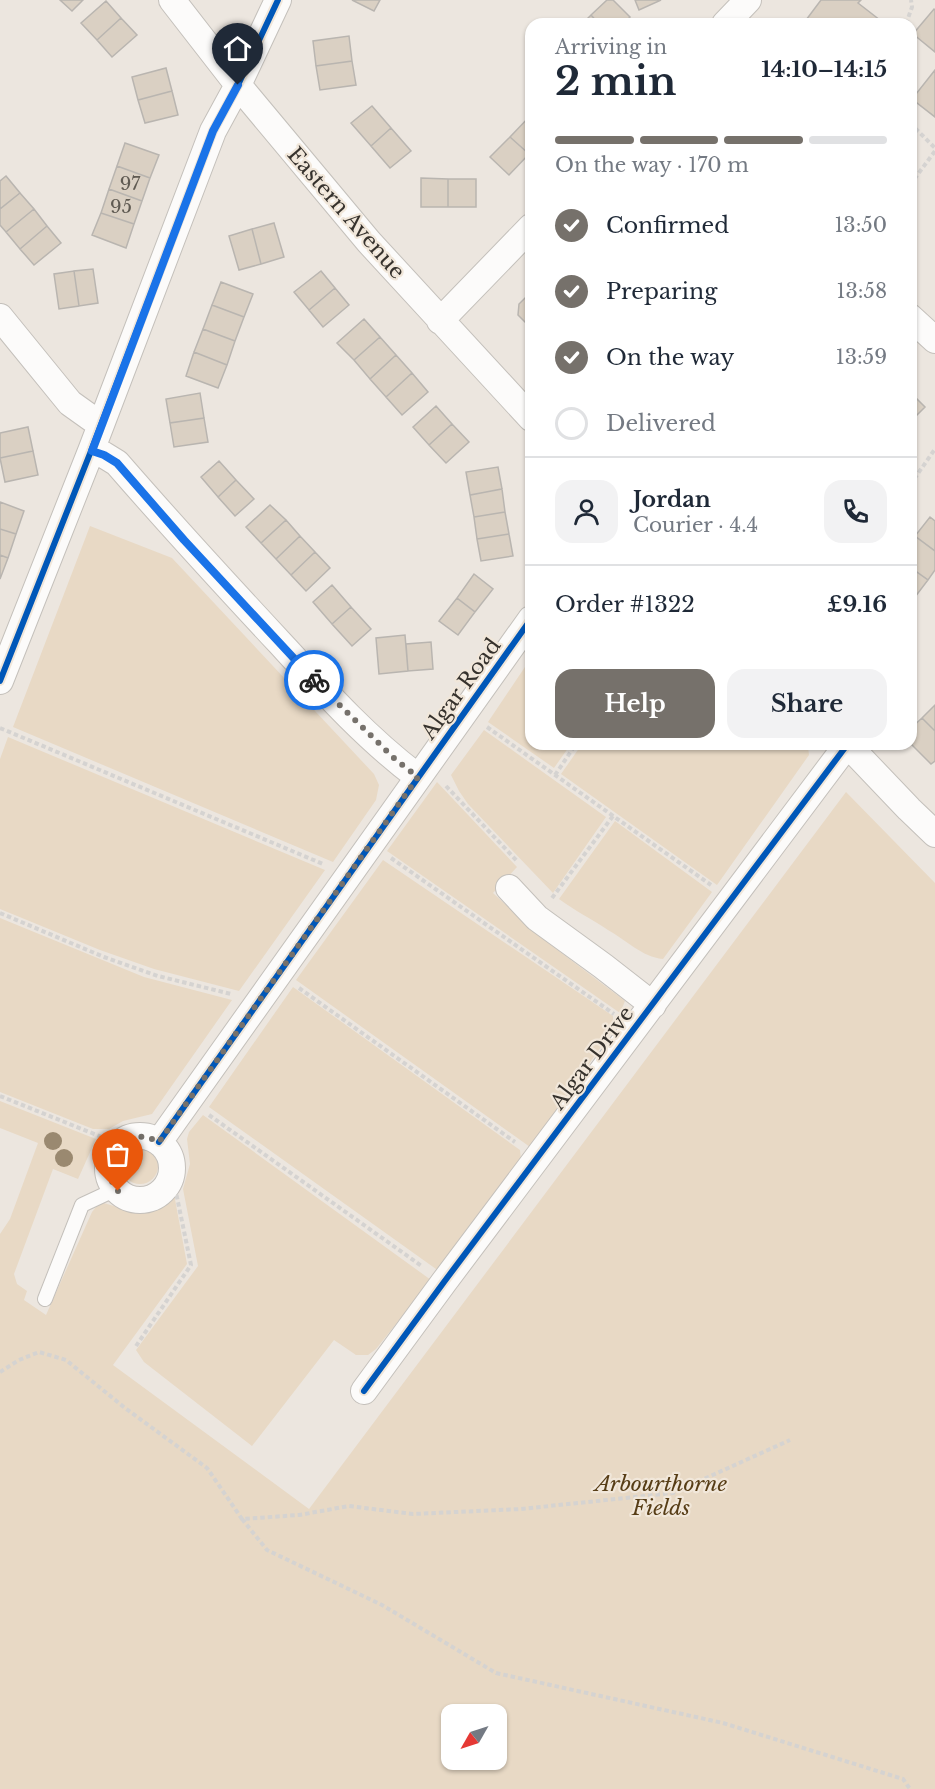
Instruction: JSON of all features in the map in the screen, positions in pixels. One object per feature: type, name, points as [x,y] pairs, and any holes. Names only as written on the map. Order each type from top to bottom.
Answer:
[{"type":"street","name":"Eastern Avenue","points":[[172,0],[238,85],[369,242],[525,412]]},
{"type":"street","points":[[0,681],[92,451],[213,131],[238,85],[278,0]]},
{"type":"street","points":[[730,18],[747,0]]},
{"type":"street","points":[[440,321],[525,233]]},
{"type":"street","points":[[0,317],[70,403],[91,418],[102,422]]},
{"type":"street","points":[[917,323],[935,340]]},
{"type":"street","points":[[92,451],[117,463],[184,540],[324,691],[396,760],[422,772]]},
{"type":"street","name":"Algar Road","points":[[159,1142],[525,627]]},
{"type":"street","name":"Algar Drive","points":[[364,1392],[843,750]]},
{"type":"street","points":[[853,750],[909,809],[933,828]]},
{"type":"street","points":[[509,888],[537,918],[653,1005]]},
{"type":"street","points":[[144,1136],[159,1142],[170,1156],[172,1173],[166,1187],[154,1197],[147,1199],[132,1198],[118,1191],[113,1185],[109,1171],[111,1156],[119,1144],[126,1139],[144,1136]]},
{"type":"lane","points":[[45,1299],[82,1205],[112,1191],[118,1191]]},
{"type":"path","points":[[908,18],[912,7],[911,0]]},
{"type":"path","points":[[917,130],[935,149],[917,175]]},
{"type":"path","points":[[917,475],[935,449]]},
{"type":"path","points":[[465,712],[731,900]]},
{"type":"path","points":[[0,728],[349,875]]},
{"type":"path","points":[[555,775],[572,750]]},
{"type":"path","points":[[422,772],[525,871],[509,888]]},
{"type":"path","points":[[537,918],[613,816]]},
{"type":"path","points":[[371,844],[635,1029]]},
{"type":"path","points":[[0,913],[104,957],[158,976],[260,1001]]},
{"type":"path","points":[[279,973],[538,1158]]},
{"type":"path","points":[[0,1096],[119,1144]]},
{"type":"path","points":[[189,1100],[444,1282]]},
{"type":"path","points":[[135,1346],[191,1265],[172,1173]]},
{"type":"path","points":[[0,1372],[19,1360],[39,1352],[66,1360],[125,1408],[207,1468],[242,1519],[267,1550],[382,1605],[495,1673],[723,1723],[903,1779],[910,1789]]},
{"type":"path","points":[[242,1519],[299,1515],[349,1506],[413,1514],[521,1509],[673,1492],[790,1440]]},
{"type":"green space","points":[[90,526],[172,558],[374,774],[379,785],[376,800],[333,862],[13,727]]},
{"type":"green space","points":[[525,667],[525,748],[488,722]]},
{"type":"green space","points":[[484,730],[606,817],[553,893],[468,804],[451,775]]},
{"type":"green space","points":[[8,737],[325,870],[239,991],[154,969],[100,950],[0,909],[0,759]]},
{"type":"green space","points":[[528,750],[567,750],[554,768]]},
{"type":"green space","points":[[578,750],[808,750],[809,755],[717,885],[561,774]]},
{"type":"green space","points":[[437,782],[517,867],[493,893],[543,939],[625,1001],[620,1013],[387,851]]},
{"type":"green space","name":"Arbourthorne Fields","points":[[846,792],[935,883],[935,1789],[0,1789],[0,1234],[10,1219],[38,1143],[0,1128],[0,1101],[96,1139],[78,1179],[53,1169],[14,1274],[17,1284],[27,1291],[24,1300],[46,1315],[92,1212],[100,1202],[131,1211],[148,1212],[165,1203],[174,1194],[187,1264],[113,1365],[309,1509]]},
{"type":"green space","points":[[615,821],[712,892],[663,959],[641,952],[559,899]]},
{"type":"green space","points":[[383,860],[613,1016],[613,1030],[530,1147],[296,980]]},
{"type":"green space","points":[[0,918],[144,977],[232,1000],[152,1114],[123,1121],[109,1129],[93,1129],[0,1092]]},
{"type":"green space","points":[[293,987],[520,1150],[521,1160],[443,1274],[209,1107]]},
{"type":"green space","points":[[203,1115],[431,1280],[376,1349],[368,1355],[356,1355],[334,1340],[252,1446],[144,1362],[136,1350],[198,1266],[183,1189],[190,1164],[187,1139],[189,1132]]},
{"type":"green space","points":[[140,1148],[153,1153],[158,1166],[153,1179],[140,1184],[127,1179],[122,1166],[127,1153]]},
{"type":"building","points":[[60,0],[83,0],[72,11]]},
{"type":"building","points":[[352,0],[380,0],[374,11]]},
{"type":"building","points":[[607,0],[613,0],[630,17],[594,18],[591,15]]},
{"type":"building","points":[[635,0],[661,0],[639,10]]},
{"type":"building","points":[[821,0],[861,0],[858,3],[877,18],[808,18]]},
{"type":"building","points":[[106,1],[121,18],[97,40],[81,23]]},
{"type":"building","points":[[934,9],[935,52],[917,37],[917,29]]},
{"type":"building","points":[[121,18],[137,35],[112,57],[97,40]]},
{"type":"building","points":[[349,36],[352,61],[316,66],[313,41]]},
{"type":"building","points":[[352,61],[356,85],[320,90],[316,66]]},
{"type":"building","points":[[166,68],[172,91],[138,100],[132,77]]},
{"type":"building","points":[[935,70],[935,117],[917,103],[917,93]]},
{"type":"building","points":[[172,91],[178,115],[145,123],[138,100]]},
{"type":"building","points":[[372,106],[391,128],[371,146],[351,123]]},
{"type":"building","points":[[525,121],[525,150],[510,137]]},
{"type":"building","points":[[391,128],[411,151],[390,168],[371,146]]},
{"type":"building","points":[[510,137],[525,150],[525,158],[509,175],[490,157]]},
{"type":"building","points":[[125,143],[159,155],[150,178],[117,166]]},
{"type":"building","points":[[117,166],[150,178],[142,201],[109,189]]},
{"type":"building","points":[[6,176],[20,193],[0,209],[0,181]]},
{"type":"building","points":[[421,178],[448,179],[448,207],[421,207]]},
{"type":"building","points":[[448,179],[476,179],[476,207],[448,207]]},
{"type":"building","points":[[109,189],[142,201],[134,224],[101,213]]},
{"type":"building","points":[[20,193],[34,209],[6,232],[0,225],[0,209]]},
{"type":"building","points":[[34,209],[47,226],[20,249],[6,232]]},
{"type":"building","points":[[101,213],[134,224],[126,248],[92,235]]},
{"type":"building","points":[[274,223],[284,257],[261,264],[252,229]]},
{"type":"building","points":[[47,226],[61,243],[34,265],[20,249]]},
{"type":"building","points":[[252,229],[261,264],[239,270],[229,236]]},
{"type":"building","points":[[93,269],[98,303],[79,306],[74,271]]},
{"type":"building","points":[[74,271],[79,306],[59,309],[54,274]]},
{"type":"building","points":[[321,271],[335,288],[309,310],[294,292]]},
{"type":"building","points":[[221,282],[253,294],[244,317],[212,305]]},
{"type":"building","points":[[335,288],[349,305],[323,327],[309,310]]},
{"type":"building","points":[[525,298],[525,322],[518,315],[519,304]]},
{"type":"building","points":[[212,305],[244,317],[235,341],[203,329]]},
{"type":"building","points":[[364,319],[380,337],[354,360],[337,343]]},
{"type":"building","points":[[203,329],[235,341],[227,365],[194,352]]},
{"type":"building","points":[[380,337],[396,355],[370,379],[354,360]]},
{"type":"building","points":[[194,352],[227,365],[218,388],[186,376]]},
{"type":"building","points":[[396,355],[412,373],[386,397],[370,379]]},
{"type":"building","points":[[412,373],[428,392],[402,415],[386,397]]},
{"type":"building","points":[[200,393],[204,418],[170,423],[166,399]]},
{"type":"building","points":[[917,399],[925,407],[917,415]]},
{"type":"building","points":[[436,406],[452,424],[429,445],[413,427]]},
{"type":"building","points":[[204,418],[208,442],[174,447],[170,423]]},
{"type":"building","points":[[452,424],[469,442],[446,463],[429,445]]},
{"type":"building","points":[[28,427],[33,451],[0,458],[0,433]]},
{"type":"building","points":[[33,451],[38,475],[5,482],[0,458]]},
{"type":"building","points":[[219,461],[236,480],[218,497],[201,477]]},
{"type":"building","points":[[498,467],[502,489],[470,495],[466,472]]},
{"type":"building","points":[[236,480],[254,499],[235,516],[218,497]]},
{"type":"building","points":[[502,489],[505,512],[474,517],[470,495]]},
{"type":"building","points":[[0,502],[24,511],[16,534],[0,529]]},
{"type":"building","points":[[270,505],[286,520],[261,543],[246,527]]},
{"type":"building","points":[[505,512],[509,534],[477,539],[474,517]]},
{"type":"building","points":[[930,517],[935,521],[935,551],[917,538],[917,533]]},
{"type":"building","points":[[286,520],[300,536],[276,559],[261,543]]},
{"type":"building","points":[[0,529],[16,534],[8,558],[0,555]]},
{"type":"building","points":[[509,534],[513,556],[481,561],[477,539]]},
{"type":"building","points":[[300,536],[315,552],[291,575],[276,559]]},
{"type":"building","points":[[917,538],[935,551],[935,570],[928,580],[917,572]]},
{"type":"building","points":[[315,552],[330,568],[306,591],[291,575]]},
{"type":"building","points":[[0,555],[8,558],[0,579]]},
{"type":"building","points":[[917,572],[928,580],[917,594]]},
{"type":"building","points":[[474,574],[493,589],[475,612],[457,598]]},
{"type":"building","points":[[332,585],[351,607],[332,624],[313,602]]},
{"type":"building","points":[[457,598],[475,612],[458,635],[439,621]]},
{"type":"building","points":[[351,607],[371,629],[352,646],[332,624]]},
{"type":"building","points":[[405,635],[408,671],[379,674],[376,638]]},
{"type":"building","points":[[431,642],[433,669],[408,671],[406,644]]},
{"type":"building","points":[[935,705],[935,731],[922,718]]},
{"type":"building","points":[[922,718],[935,731],[935,761],[931,764],[917,750],[917,723]]},
{"type":"cycle path","points":[[0,681],[213,131],[238,85],[278,0]]},
{"type":"cycle path","points":[[159,1142],[525,627]]},
{"type":"cycle path","points":[[364,1391],[843,750]]},
{"type":"way so far","points":[[118,1191],[113,1185],[109,1171],[109,1163],[115,1149],[126,1139],[135,1137],[144,1136],[159,1142],[418,777],[396,760],[314,680]]},
{"type":"route","points":[[238,85],[213,131],[92,451],[117,463],[184,540],[314,680]]}]
